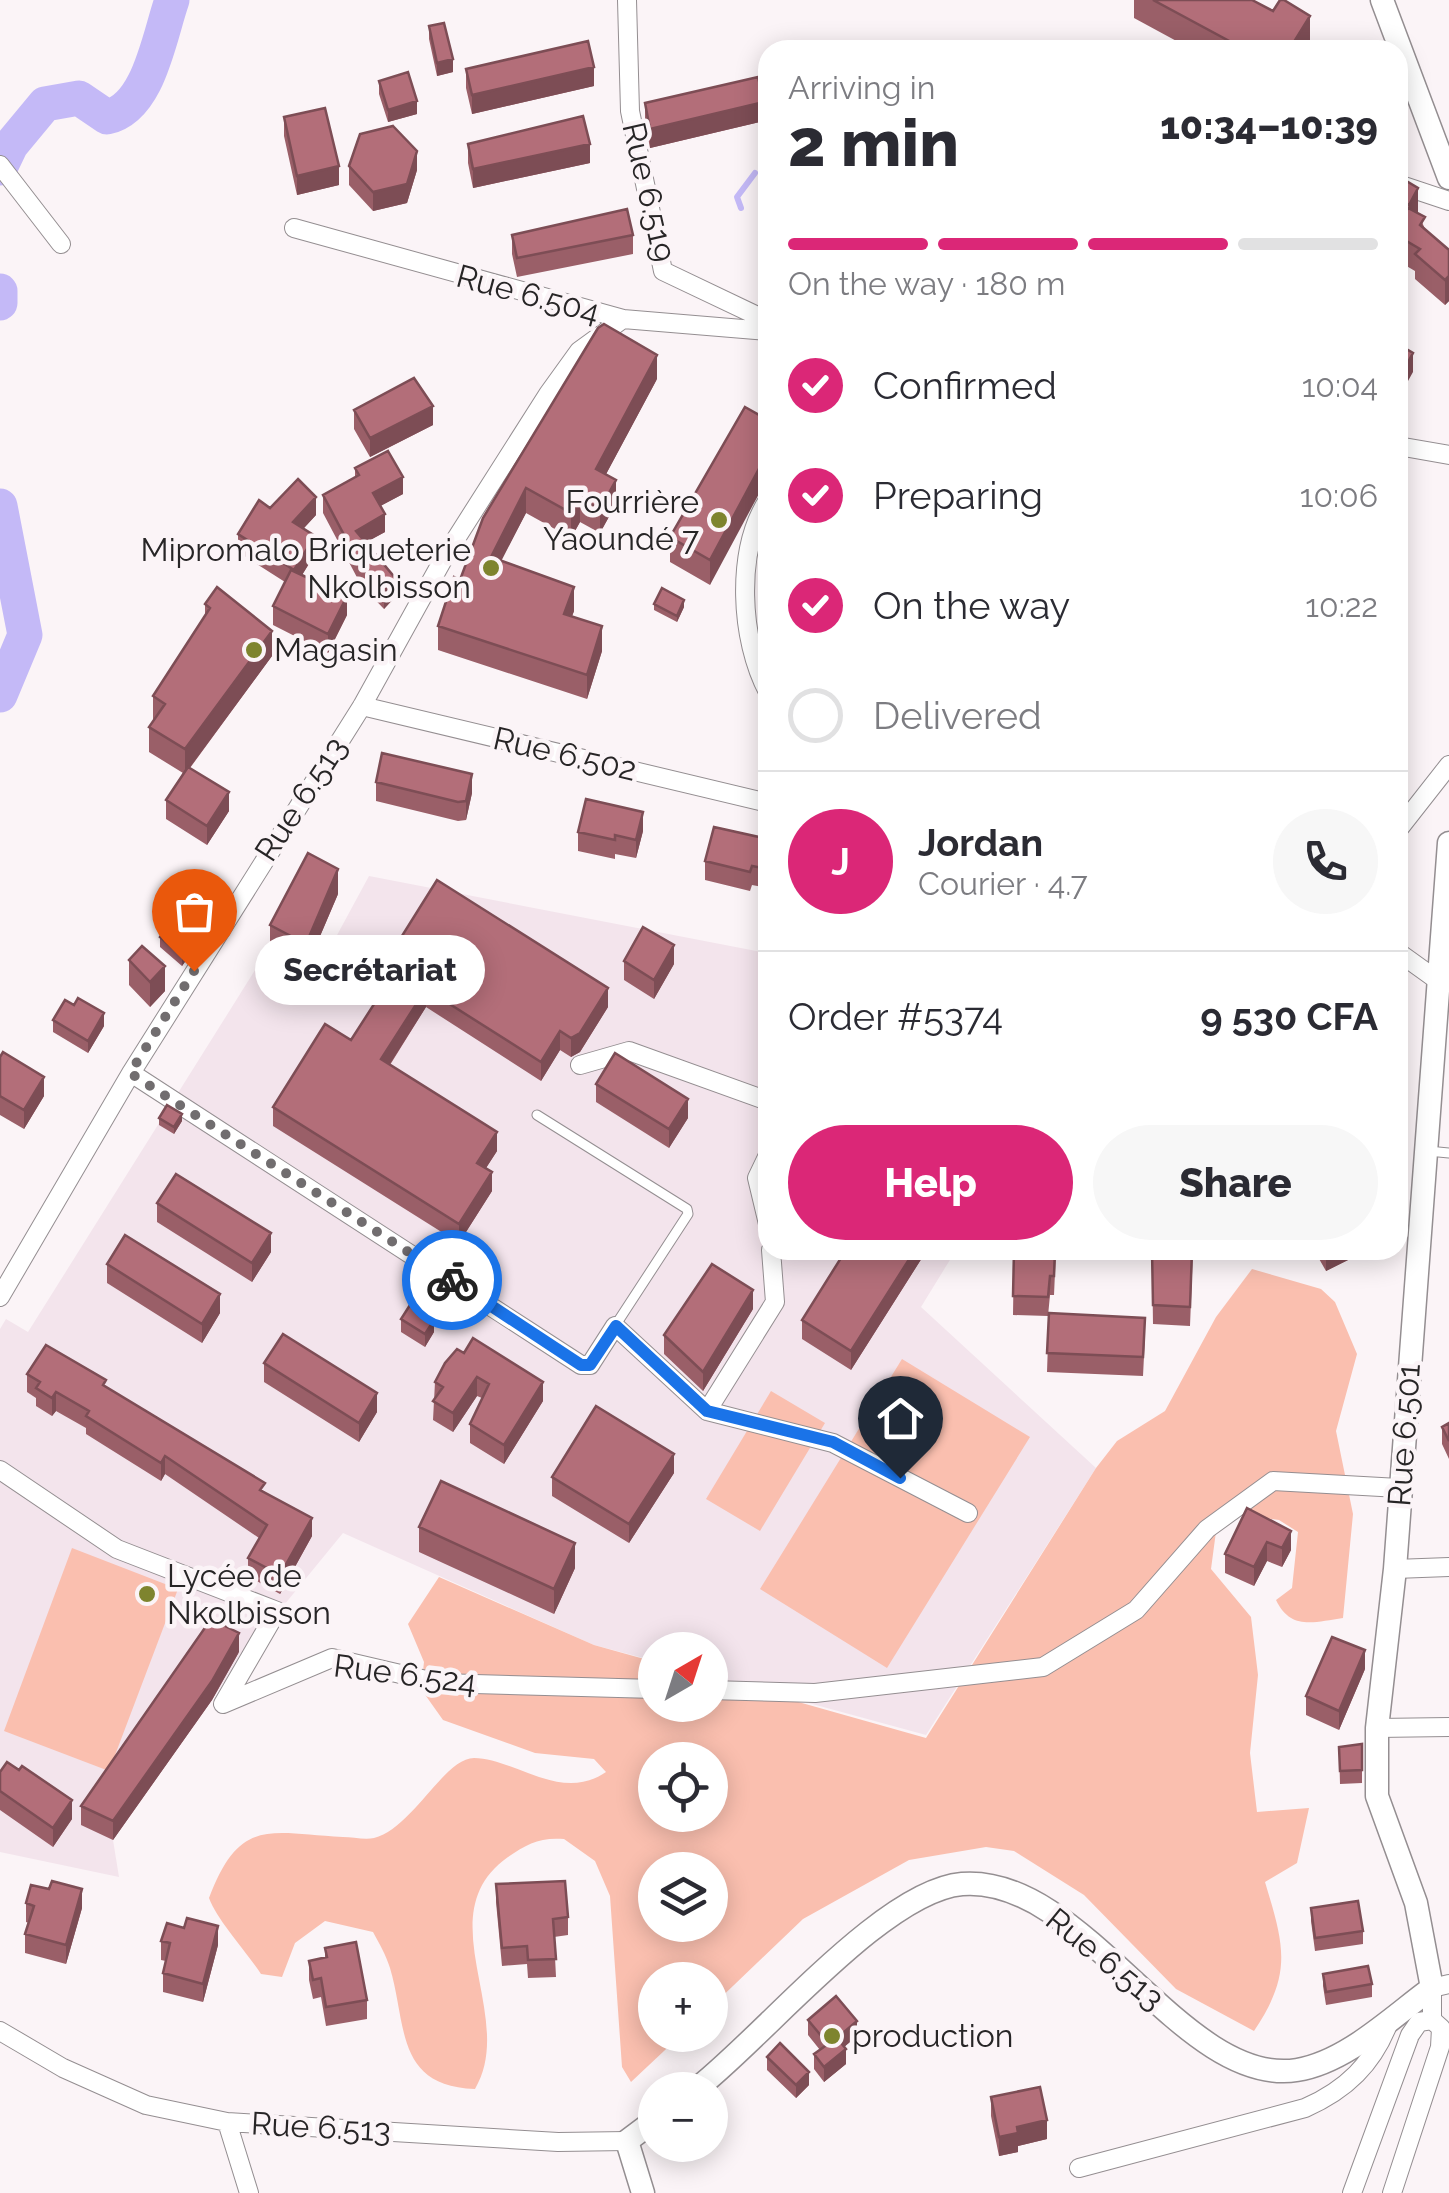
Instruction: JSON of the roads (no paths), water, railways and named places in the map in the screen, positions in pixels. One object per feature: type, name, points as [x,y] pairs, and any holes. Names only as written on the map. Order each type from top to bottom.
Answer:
[{"type":"street","name":"Rue 6.519","points":[[628,0],[630,112],[663,271],[758,316]]},
{"type":"street","points":[[1382,0],[1397,40]]},
{"type":"street","points":[[1408,69],[1449,178]]},
{"type":"street","points":[[0,165],[61,244]]},
{"type":"street","points":[[1408,187],[1449,201]]},
{"type":"street","name":"Rue 6.504","points":[[294,228],[623,319],[758,330]]},
{"type":"street","name":"Rue 6.513","points":[[0,1297],[130,1073],[362,706],[446,556],[548,394],[579,351],[623,319]]},
{"type":"street","points":[[1408,448],[1449,455]]},
{"type":"street","points":[[758,532],[748,566],[748,640],[758,666]]},
{"type":"street","name":"Rue 6.502","points":[[362,706],[758,801]]},
{"type":"street","points":[[1408,817],[1449,765]]},
{"type":"street","name":"Rue 6.501","points":[[1392,2193],[1440,2046],[1441,2028],[1432,2020],[1440,1986],[1416,1903],[1377,1796],[1377,1728],[1437,1152],[1449,843]]},
{"type":"street","points":[[1408,957],[1443,974]]},
{"type":"street","points":[[580,1065],[629,1051],[758,1097]]},
{"type":"street","points":[[130,1073],[581,1365],[590,1365],[616,1326],[707,1411],[833,1442],[968,1514]]},
{"type":"street","points":[[707,1411],[775,1302],[773,1260]]},
{"type":"street","name":"Rue 6.524","points":[[0,1470],[117,1548],[277,1612],[223,1704],[332,1658],[438,1683],[638,1689]]},
{"type":"street","points":[[728,1691],[815,1693],[1043,1668],[1136,1610],[1206,1529],[1273,1481],[1400,1488]]},
{"type":"street","points":[[1395,1569],[1449,1567]]},
{"type":"street","points":[[1377,1728],[1449,1727]]},
{"type":"street","name":"Rue 6.513","points":[[715,2072],[848,1949],[922,1898],[962,1884],[996,1889],[1033,1901],[1092,1944],[1200,2039],[1267,2068],[1299,2070],[1320,2062],[1440,1986]]},
{"type":"street","points":[[1352,2193],[1410,2036],[1419,2022],[1432,2020]]},
{"type":"street","points":[[1079,2168],[1305,2108],[1333,2096],[1370,2060],[1389,2021]]},
{"type":"street","name":"Rue 6.513","points":[[0,2031],[62,2068],[146,2105],[227,2122],[558,2142],[627,2141]]},
{"type":"street","points":[[227,2122],[249,2193]]},
{"type":"street","points":[[638,2133],[627,2141],[643,2193]]},
{"type":"lane","points":[[537,1115],[684,1206],[688,1214],[616,1326]]},
{"type":"waterway","points":[[0,168],[11,145],[45,104],[79,98],[107,117],[133,100],[150,69],[172,0]]},
{"type":"waterway","points":[[741,208],[737,197],[755,173]]},
{"type":"waterway","points":[[0,291],[0,303]]},
{"type":"waterway","points":[[0,506],[25,635],[0,695]]},
{"type":"place","name":"Fourrière Yaoundé 7","points":[[719,520]]},
{"type":"place","name":"Mipromalo Briqueterie Nkolbisson","points":[[491,568]]},
{"type":"place","name":"Magasin","points":[[254,650]]},
{"type":"place","name":"Secrétariat","points":[[194,971]]},
{"type":"place","name":"Lycée de Nkolbisson","points":[[147,1594]]},
{"type":"place","name":"production","points":[[832,2036]]}]
